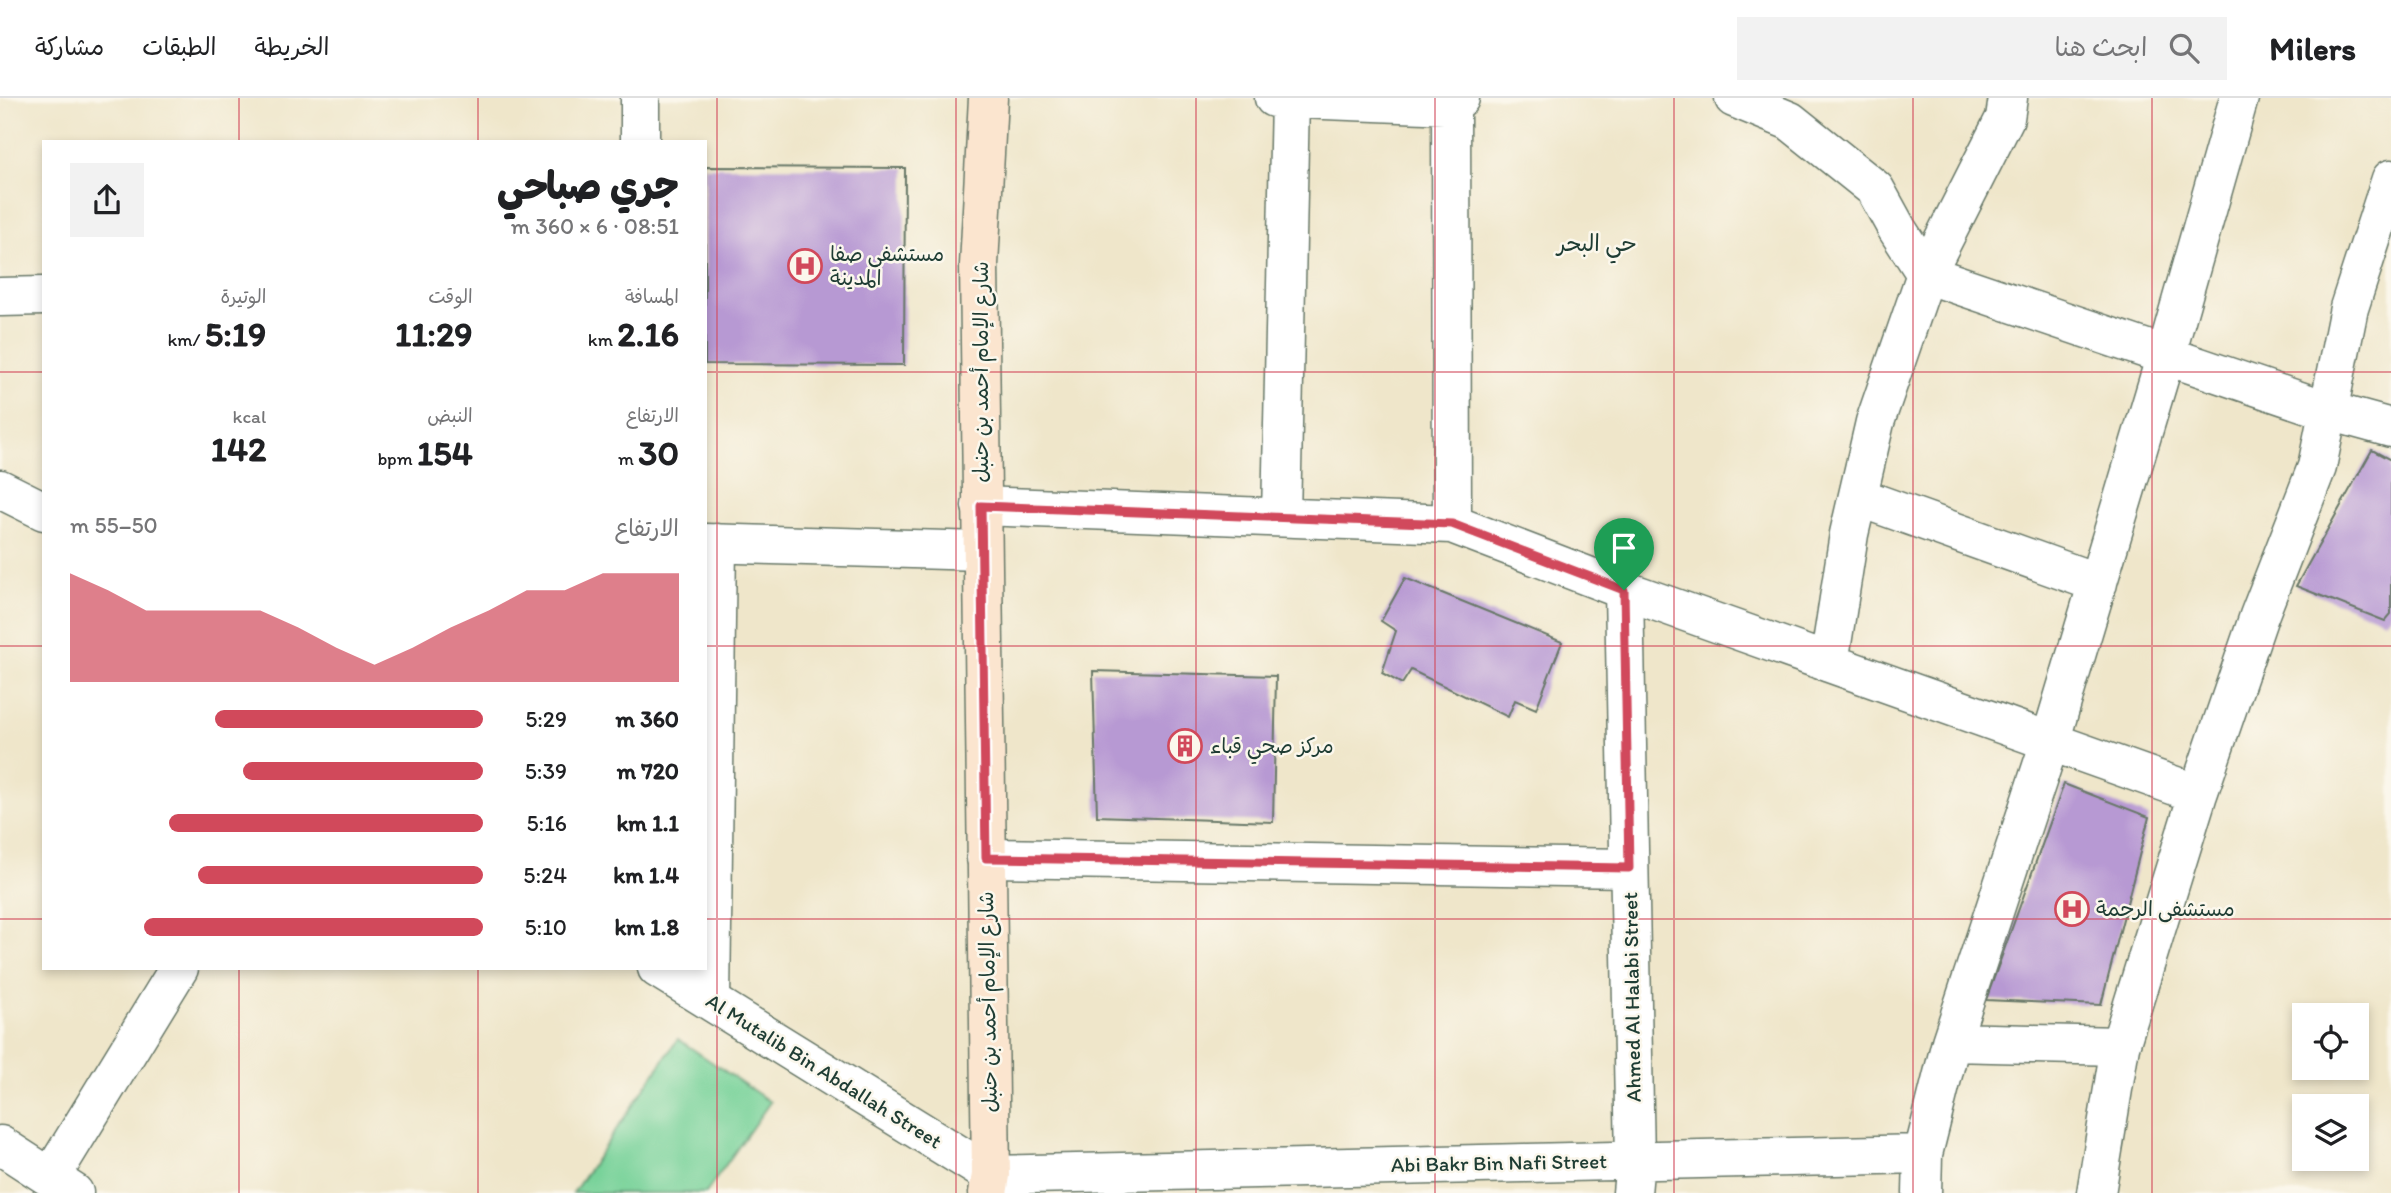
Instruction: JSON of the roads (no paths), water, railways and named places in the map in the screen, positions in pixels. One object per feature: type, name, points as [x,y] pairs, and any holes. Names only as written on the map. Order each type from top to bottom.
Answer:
[{"type":"main road","name":"شارع الإمام أحمد بن حنبل","points":[[988,98],[979,265],[989,1184]]},
{"type":"street","points":[[640,98],[640,140]]},
{"type":"street","points":[[1274,98],[1455,102],[1452,524]]},
{"type":"street","points":[[1734,98],[1790,121],[1875,189],[1926,274],[2329,411],[2391,428]]},
{"type":"street","points":[[1829,663],[1849,534],[1875,422],[1926,274],[2005,118],[2008,98]]},
{"type":"street","points":[[1922,1193],[1923,1154],[1951,1042],[2050,742],[2166,355],[2239,98]]},
{"type":"street","points":[[1282,517],[1290,99]]},
{"type":"street","points":[[2096,1193],[2120,1046],[2199,794],[2259,616],[2317,467],[2349,308],[2391,180]]},
{"type":"street","points":[[0,298],[42,296]]},
{"type":"street","points":[[1858,497],[2098,583]]},
{"type":"street","points":[[981,506],[1452,524],[1624,590],[2199,794]]},
{"type":"street","points":[[711,1001],[711,543],[982,551]]},
{"type":"street","name":"Ahmed Al Halabi Street","points":[[1624,590],[1633,1177]]},
{"type":"street","points":[[986,858],[1629,868]]},
{"type":"street","points":[[0,1145],[63,1185],[178,970]]},
{"type":"street","name":"Al Mutalib Bin Abdallah Street","points":[[660,970],[989,1184]]},
{"type":"street","points":[[1951,1042],[2120,1046]]},
{"type":"street","name":"Abi Bakr Bin Nafi Street","points":[[989,1184],[1633,1177],[1923,1154]]},
{"type":"place","name":"مستشفی صفا المدینة","points":[[805,266]]},
{"type":"place","name":"مركز صحي قباء","points":[[1185,746]]},
{"type":"place","name":"مستشفى الرحمة","points":[[2072,909]]},
{"type":"district","name":"حي البحر","points":[[1597,243]]}]
